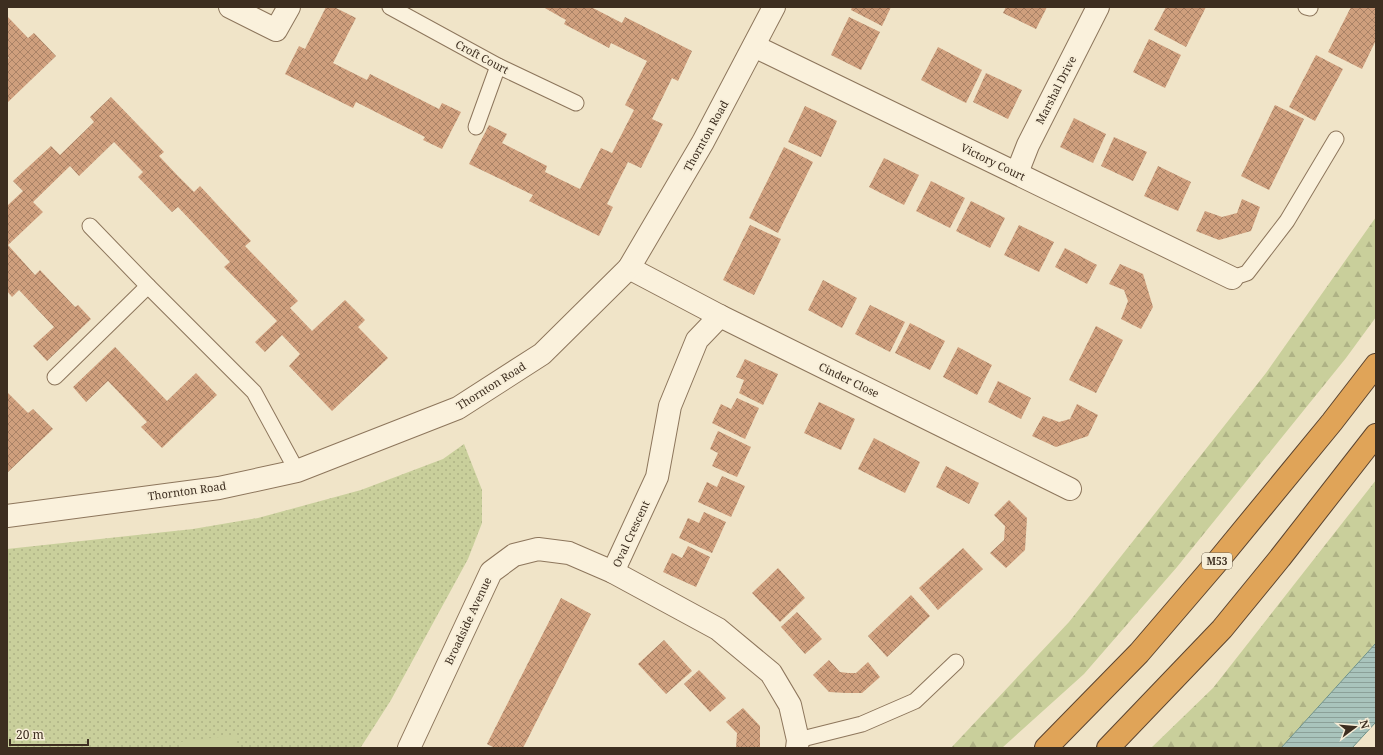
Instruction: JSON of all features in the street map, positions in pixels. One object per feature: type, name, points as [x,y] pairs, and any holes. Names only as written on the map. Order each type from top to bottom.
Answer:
[{"type":"highway","name":"M53","points":[[1046,748],[1139,653],[1217,562],[1332,422],[1376,365]]},
{"type":"highway","points":[[1108,748],[1222,629],[1280,558],[1376,435]]},
{"type":"street","points":[[230,7],[276,30],[289,7]]},
{"type":"street","name":"Thornton Road","points":[[7,516],[219,488],[297,471],[458,408],[542,354],[630,268],[703,142],[774,7]]},
{"type":"street","name":"Marshal Drive","points":[[1017,173],[1028,145],[1098,7]]},
{"type":"street","name":"Victory Court","points":[[754,46],[1232,278]]},
{"type":"street","name":"Cinder Close","points":[[630,268],[720,316],[1070,489]]},
{"type":"street","name":"Oval Crescent","points":[[720,316],[697,340],[670,406],[657,477],[613,572],[718,629],[770,674],[790,706],[798,744]]},
{"type":"street","name":"Broadside Avenue","points":[[409,748],[491,572],[514,554],[538,549],[569,553],[613,572]]},
{"type":"lane","name":"Croft Court","points":[[390,7],[498,66],[576,103]]},
{"type":"lane","points":[[476,127],[498,66]]},
{"type":"lane","points":[[1232,278],[1247,273],[1287,221],[1336,139]]},
{"type":"lane","points":[[90,226],[254,392],[297,471]]},
{"type":"lane","points":[[55,378],[148,286]]},
{"type":"lane","points":[[798,744],[862,724],[915,701],[956,662]]},
{"type":"green space","points":[[1376,217],[1376,317],[1346,358],[1177,567],[1084,674],[1002,748],[951,748],[1069,622],[1266,373]]},
{"type":"green space","points":[[464,444],[482,490],[482,523],[468,559],[391,700],[361,747],[7,748],[7,549],[193,529],[258,518],[361,490],[443,459]]},
{"type":"green space","points":[[1376,480],[1376,643],[1281,748],[1151,748],[1213,688]]},
{"type":"green space","points":[[235,735],[237,748],[181,748],[180,742]]},
{"type":"water","points":[[1376,643],[1376,722],[1352,748],[1281,748]]},
{"type":"building","points":[[326,7],[334,7],[356,18],[333,63],[367,80],[370,74],[439,109],[442,103],[461,112],[442,149],[423,140],[425,137],[356,102],[353,108],[285,74],[299,46],[305,49]]},
{"type":"building","points":[[543,7],[591,7],[622,23],[625,17],[692,51],[678,81],[672,78],[652,119],[663,124],[641,168],[628,162],[607,204],[613,207],[599,236],[529,201],[533,195],[469,164],[489,125],[507,134],[502,143],[547,166],[545,172],[580,189],[601,148],[612,153],[634,110],[625,105],[647,61],[611,43],[609,48],[564,24],[566,20]]},
{"type":"building","points":[[852,7],[891,7],[882,26],[851,10]]},
{"type":"building","points":[[1006,7],[1047,7],[1036,29],[1003,13]]},
{"type":"building","points":[[1166,7],[1206,7],[1186,47],[1154,30]]},
{"type":"building","points":[[1351,7],[1376,7],[1376,40],[1362,69],[1328,52]]},
{"type":"building","points":[[7,16],[28,38],[34,33],[56,56],[7,103],[7,59],[9,58],[7,56]]},
{"type":"building","points":[[849,17],[880,32],[861,70],[831,55]]},
{"type":"building","points":[[1149,39],[1181,55],[1165,88],[1133,72]]},
{"type":"building","points":[[938,47],[982,70],[966,103],[921,80]]},
{"type":"building","points":[[1316,55],[1343,69],[1315,121],[1289,107]]},
{"type":"building","points":[[986,73],[1022,90],[1008,119],[973,102]]},
{"type":"building","points":[[111,97],[164,152],[159,156],[177,175],[194,192],[200,186],[251,241],[245,246],[298,301],[290,308],[312,331],[345,300],[365,320],[358,327],[388,358],[332,411],[289,366],[300,354],[282,335],[265,352],[255,342],[277,321],[224,267],[230,262],[178,207],[172,212],[138,177],[143,172],[114,142],[79,176],[70,166],[33,202],[43,212],[8,245],[35,275],[40,270],[75,307],[78,305],[91,319],[47,361],[33,346],[54,327],[19,290],[12,297],[7,291],[7,206],[23,191],[13,181],[51,146],[60,155],[94,122],[90,117]]},
{"type":"building","points":[[1275,105],[1304,119],[1269,190],[1241,176]]},
{"type":"building","points":[[805,106],[837,121],[821,157],[788,142]]},
{"type":"building","points":[[1074,118],[1106,134],[1093,163],[1060,147]]},
{"type":"building","points":[[1114,137],[1147,152],[1133,181],[1101,166]]},
{"type":"building","points":[[784,147],[813,162],[778,233],[749,218]]},
{"type":"building","points":[[884,158],[919,175],[904,205],[869,187]]},
{"type":"building","points":[[1158,166],[1191,182],[1178,211],[1144,196]]},
{"type":"building","points":[[931,181],[965,198],[950,228],[916,211]]},
{"type":"building","points":[[1242,199],[1260,207],[1251,231],[1219,240],[1196,231],[1205,211],[1222,217],[1237,213]]},
{"type":"building","points":[[971,201],[1005,218],[990,248],[956,231]]},
{"type":"building","points":[[750,225],[781,239],[754,295],[723,280]]},
{"type":"building","points":[[1019,225],[1054,242],[1039,272],[1004,255]]},
{"type":"building","points":[[1065,248],[1097,265],[1087,284],[1055,267]]},
{"type":"building","points":[[1120,264],[1143,274],[1153,307],[1141,329],[1121,319],[1128,301],[1124,290],[1109,284]]},
{"type":"building","points":[[823,280],[857,298],[842,328],[808,310]]},
{"type":"building","points":[[870,305],[905,322],[890,352],[855,334]]},
{"type":"building","points":[[910,323],[945,341],[930,370],[895,353]]},
{"type":"building","points":[[1096,326],[1123,340],[1096,393],[1069,380]]},
{"type":"building","points":[[115,347],[167,401],[196,373],[217,395],[162,448],[141,427],[147,422],[108,381],[86,402],[73,387]]},
{"type":"building","points":[[958,347],[992,365],[977,395],[943,377]]},
{"type":"building","points":[[745,359],[778,374],[763,405],[739,393],[744,380],[736,377]]},
{"type":"building","points":[[998,381],[1031,398],[1021,419],[988,402]]},
{"type":"building","points":[[7,392],[28,413],[33,409],[53,429],[7,473]]},
{"type":"building","points":[[737,398],[759,408],[745,439],[712,423],[721,404],[731,409]]},
{"type":"building","points":[[819,402],[855,419],[841,450],[804,433]]},
{"type":"building","points":[[1077,404],[1098,415],[1088,436],[1056,447],[1032,436],[1043,416],[1059,422],[1070,419]]},
{"type":"building","points":[[718,431],[751,447],[737,477],[712,466],[718,453],[710,449]]},
{"type":"building","points":[[874,438],[920,462],[905,493],[858,469]]},
{"type":"building","points":[[946,466],[979,483],[969,504],[936,487]]},
{"type":"building","points":[[722,476],[745,486],[731,517],[698,502],[707,482],[717,487]]},
{"type":"building","points":[[1009,500],[1027,518],[1025,550],[1006,568],[990,553],[1004,540],[1005,526],[994,515]]},
{"type":"building","points":[[704,512],[726,522],[712,553],[679,538],[688,518],[699,523]]},
{"type":"building","points":[[688,546],[710,557],[696,587],[663,572],[672,553],[682,558]]},
{"type":"building","points":[[963,548],[983,569],[938,610],[919,588]]},
{"type":"building","points":[[778,568],[805,598],[780,622],[752,593]]},
{"type":"building","points":[[911,595],[930,616],[887,657],[868,636]]},
{"type":"building","points":[[561,598],[591,614],[523,748],[495,748],[487,744]]},
{"type":"building","points":[[797,612],[822,639],[805,654],[781,627]]},
{"type":"building","points":[[664,640],[692,671],[666,694],[638,664]]},
{"type":"building","points":[[829,660],[840,672],[848,673],[856,673],[868,662],[880,677],[862,693],[829,692],[813,675]]},
{"type":"building","points":[[699,670],[726,698],[710,712],[684,684]]},
{"type":"building","points":[[743,708],[760,726],[760,748],[736,748],[737,733],[726,722]]}]
